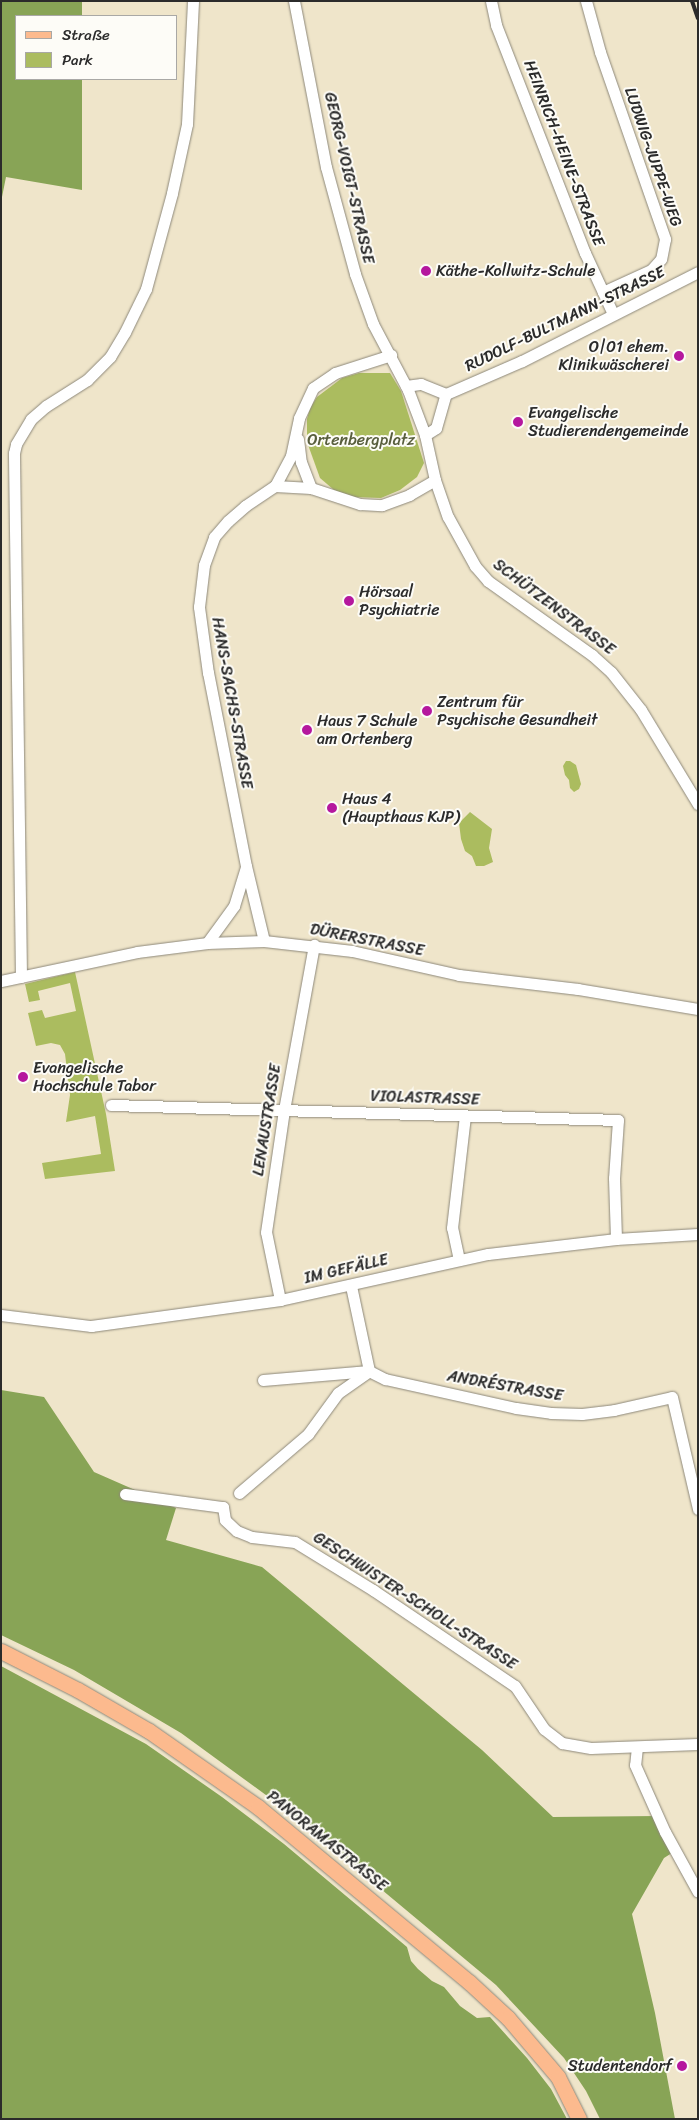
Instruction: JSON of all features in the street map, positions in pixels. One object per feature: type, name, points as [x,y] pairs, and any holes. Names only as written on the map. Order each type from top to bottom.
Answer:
[{"type":"main road","name":"PANORAMASTRASSE","points":[[1,1651],[78,1690],[149,1731],[258,1807],[469,1982],[508,2018],[558,2078],[579,2119]]},
{"type":"street","points":[[21,976],[16,500],[12,472],[14,453],[23,432],[38,412],[87,380],[110,357],[125,332],[146,289],[172,193],[187,124],[193,1]]},
{"type":"street","name":"GEORG-VOIGT-STRASSE","points":[[294,1],[326,167],[350,257],[363,300],[391,355]]},
{"type":"street","name":"HEINRICH-HEINE-STRASSE","points":[[491,1],[496,26],[581,244],[613,314]]},
{"type":"street","name":"LUDWIG-JUPPE-WEG","points":[[586,1],[600,52],[665,240],[661,259],[652,270],[603,292]]},
{"type":"street","name":"RUDOLF-BULTMANN-STRASSE","points":[[446,394],[522,361],[698,272]]},
{"type":"street","points":[[391,355],[406,386],[424,435],[435,480],[409,495],[382,505],[360,504],[311,488],[275,486],[291,456],[303,408],[313,388],[335,373],[391,355]]},
{"type":"street","points":[[406,386],[421,384],[446,394],[436,428],[424,435]]},
{"type":"street","points":[[297,434],[301,462],[311,488]]},
{"type":"street","name":"SCHÜTZENSTRASSE","points":[[435,480],[448,516],[474,566],[498,589],[592,655],[611,672],[641,710],[698,804]]},
{"type":"street","name":"HANS-SACHS-STRASSE","points":[[264,941],[246,866],[208,673],[200,607],[204,566],[214,536],[245,506],[275,486]]},
{"type":"street","name":"HANS-SACHS-STRASSE","points":[[207,943],[234,906],[246,866]]},
{"type":"street","name":"DÜRERSTRASSE","points":[[1,981],[137,952],[207,943],[264,941],[314,945],[352,951],[459,975],[578,989],[698,1009]]},
{"type":"street","name":"LENAUSTRASSE","points":[[280,1300],[266,1232],[284,1110],[314,945]]},
{"type":"street","name":"VIOLASTRASSE","points":[[111,1106],[618,1120],[614,1178],[616,1239]]},
{"type":"street","points":[[459,1260],[452,1228],[465,1116]]},
{"type":"street","name":"IM GEFÄLLE","points":[[1,1315],[90,1326],[280,1300],[351,1286],[488,1254],[616,1239],[698,1234]]},
{"type":"street","points":[[238,1493],[308,1434],[338,1393],[369,1371],[351,1286]]},
{"type":"street","name":"ANDRÉSTRASSE","points":[[263,1380],[369,1371],[385,1379],[508,1406],[551,1413],[582,1414],[614,1410],[672,1397],[698,1509]]},
{"type":"street","name":"GESCHWISTER-SCHOLL-STRASSE","points":[[125,1494],[223,1507],[225,1520],[237,1532],[252,1537],[295,1542],[381,1595],[515,1686],[544,1729],[562,1743],[591,1748],[637,1747]]},
{"type":"street","points":[[698,1744],[637,1747],[635,1766],[665,1832],[698,1892]]},
{"type":"green space","points":[[1,1],[82,1],[82,15],[15,15],[15,80],[82,80],[82,190],[6,177],[1,202]]},
{"type":"green space","name":"Ortenbergplatz","points":[[359,373],[390,373],[401,391],[424,463],[417,477],[400,490],[381,498],[351,497],[334,490],[320,478],[307,442],[307,419],[310,408],[317,397],[342,378]]},
{"type":"green space","points":[[566,761],[576,765],[581,784],[579,789],[574,792],[570,788],[569,780],[565,775],[563,766]]},
{"type":"green space","points":[[470,812],[492,829],[489,848],[493,862],[484,866],[476,866],[472,856],[465,851],[461,839],[459,823]]},
{"type":"green space","points":[[75,972],[106,1114],[115,1171],[45,1179],[42,1163],[101,1154],[95,1116],[66,1122],[70,1095],[65,1054],[60,1045],[51,1043],[36,1046],[28,1013],[42,1010],[45,1018],[76,1011],[70,983],[38,991],[40,1000],[29,1002],[25,984]]},
{"type":"green space","points":[[1,1390],[44,1397],[94,1472],[176,1508],[166,1540],[262,1567],[482,1750],[553,1817],[658,1816],[675,1851],[664,1858],[632,1914],[655,2013],[675,2119],[600,2119],[586,2091],[564,2058],[496,1985],[285,1809],[181,1733],[74,1670],[1,1635]]},
{"type":"green space","points":[[1,1666],[146,1744],[222,1797],[284,1844],[407,1947],[411,1961],[418,1969],[432,1981],[444,1987],[460,2006],[477,2018],[490,2017],[527,2058],[551,2089],[567,2119],[1,2119]]},
{"type":"railway","points":[[692,1],[698,18]]},
{"type":"place","name":"Käthe-Kollwitz-Schule","points":[[426,271]]},
{"type":"place","name":"O|01 ehem. Klinikwäscherei","points":[[679,356]]},
{"type":"place","name":"Evangelische Studierendengemeinde","points":[[518,422]]},
{"type":"place","name":"Hörsaal Psychiatrie","points":[[349,601]]},
{"type":"place","name":"Zentrum für Psychische Gesundheit","points":[[427,711]]},
{"type":"place","name":"Haus 7 Schule am Ortenberg","points":[[307,730]]},
{"type":"place","name":"Haus 4 (Haupthaus KJP)","points":[[332,808]]},
{"type":"place","name":"Evangelische Hochschule Tabor","points":[[23,1077]]},
{"type":"place","name":"Studentendorf","points":[[682,2066]]}]
